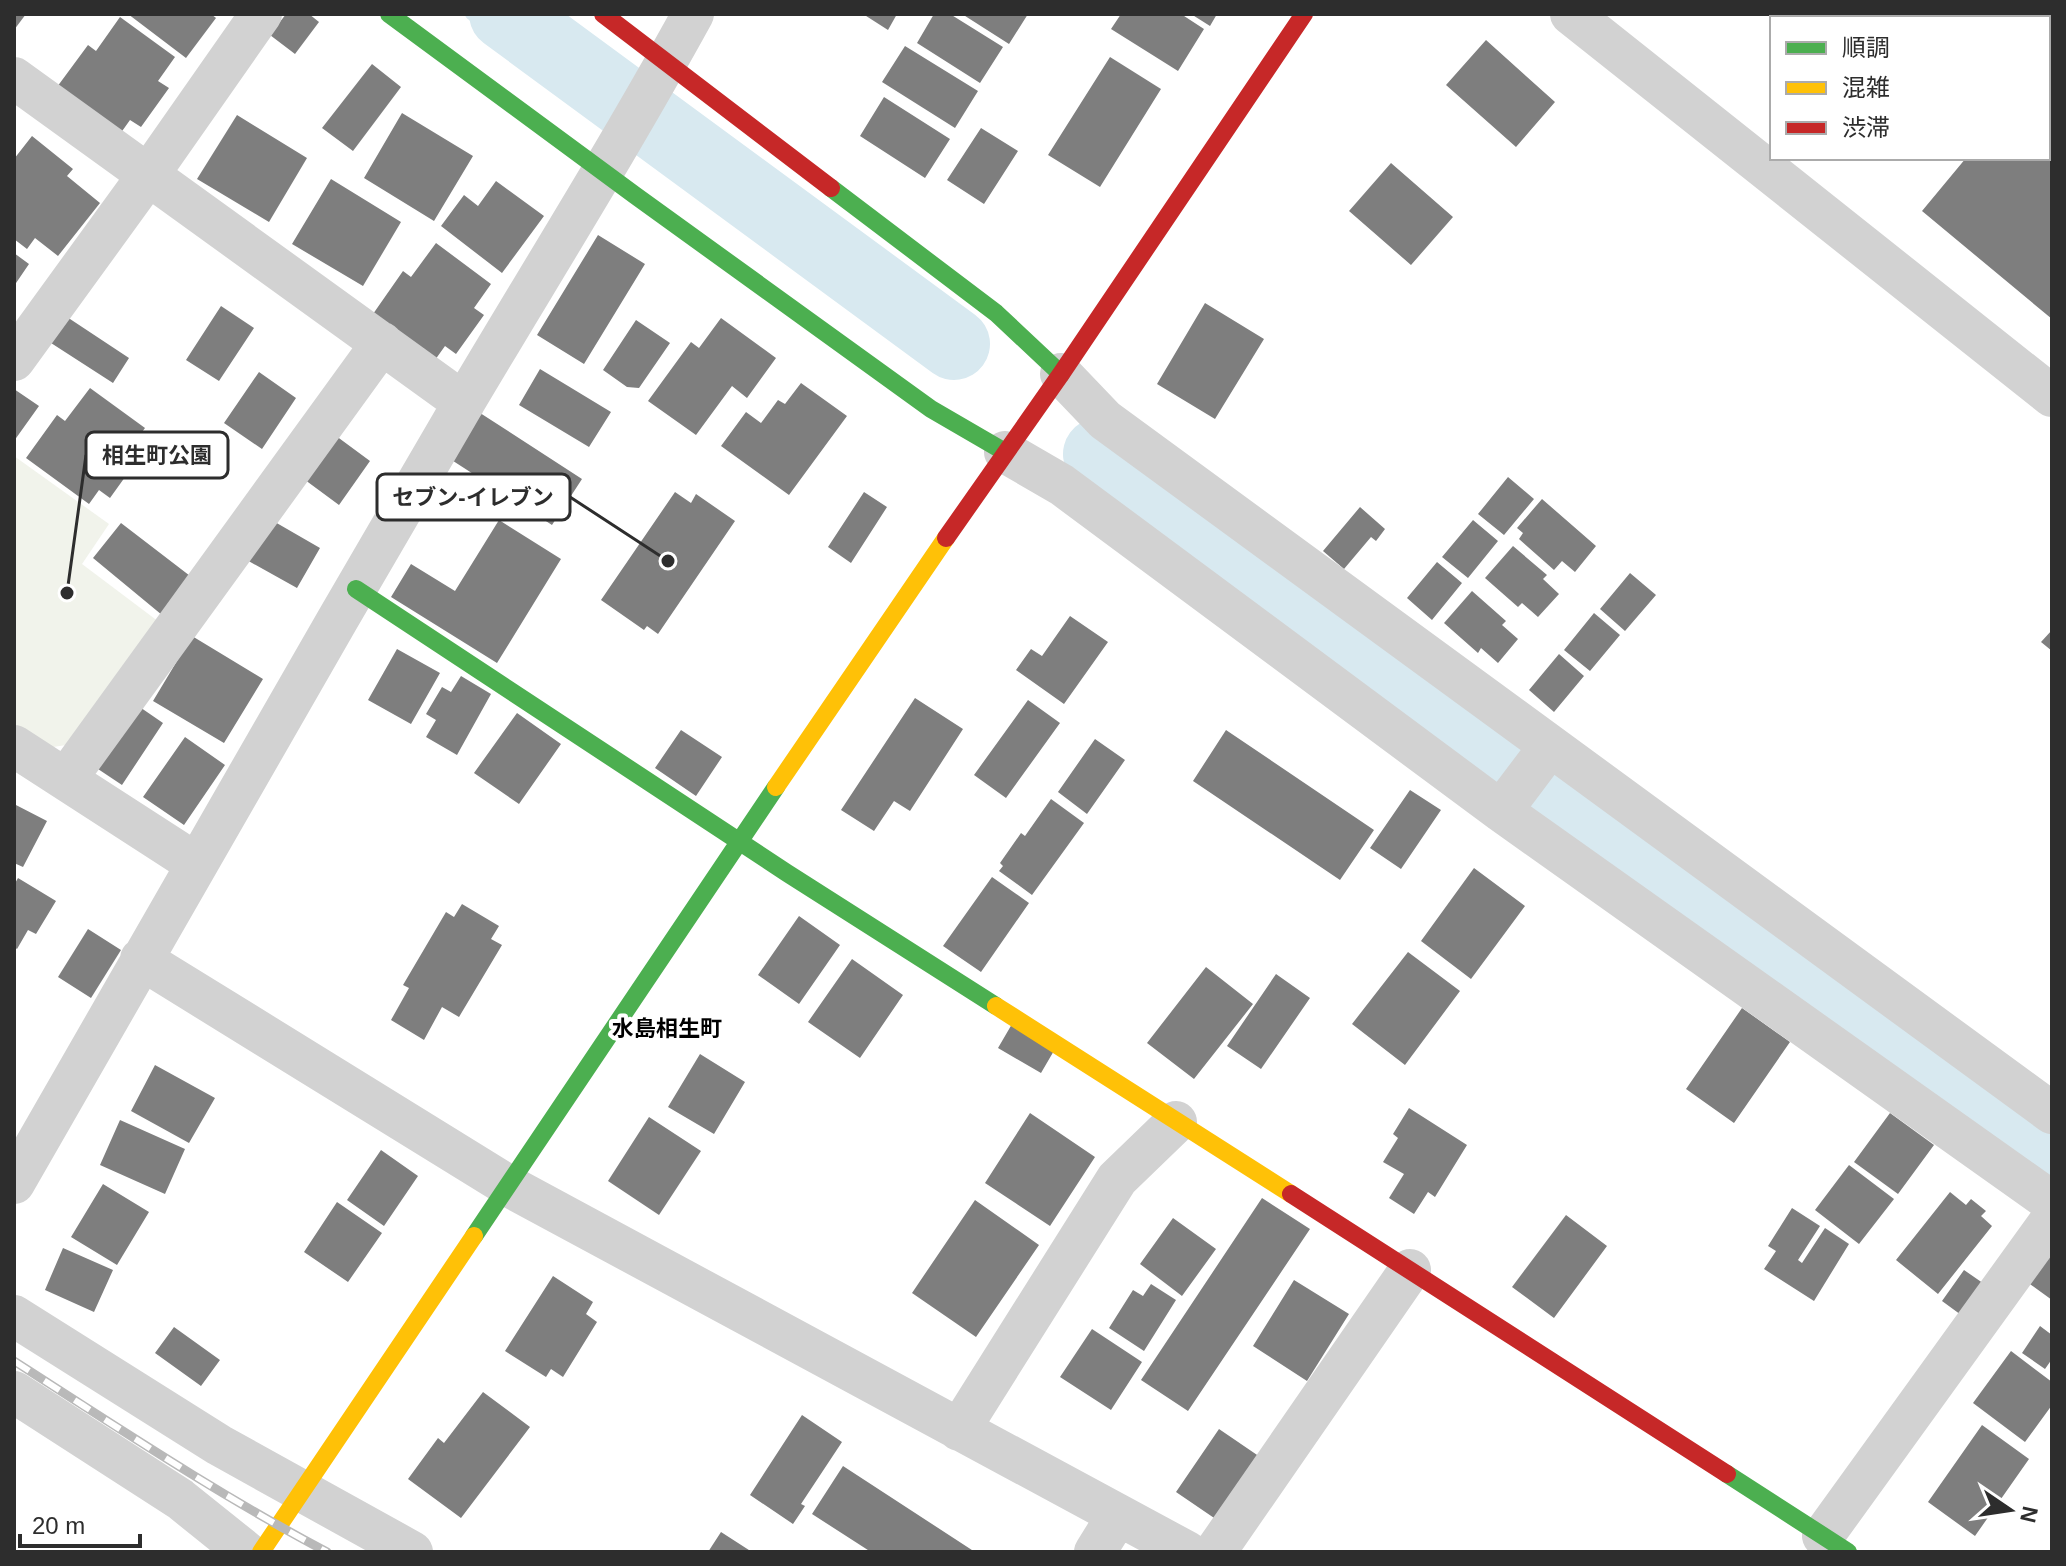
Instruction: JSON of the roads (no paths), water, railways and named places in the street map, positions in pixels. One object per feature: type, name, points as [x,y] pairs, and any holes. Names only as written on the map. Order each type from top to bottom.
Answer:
[{"type":"street","points":[[14,360],[261,14]]},
{"type":"street","points":[[389,14],[611,157],[931,409],[1062,485],[1523,782],[2052,1113]]},
{"type":"street","points":[[603,14],[659,76],[996,313],[1105,420],[1523,782],[2052,1202]]},
{"type":"street","points":[[14,1183],[195,863],[693,14]]},
{"type":"street","points":[[261,1552],[739,841],[1061,374],[1304,14]]},
{"type":"street","points":[[1571,14],[2052,396]]},
{"type":"street","points":[[14,78],[464,403]]},
{"type":"street","points":[[66,779],[382,343]]},
{"type":"street","points":[[356,589],[695,814],[1836,1544],[2052,1219]]},
{"type":"street","points":[[14,746],[195,863]]},
{"type":"street","points":[[141,959],[507,1185],[1187,1552]]},
{"type":"street","points":[[959,1430],[1117,1179],[1176,1122]]},
{"type":"street","points":[[1215,1552],[1410,1270]]},
{"type":"street","points":[[14,1316],[219,1445],[412,1552]]},
{"type":"street","points":[[14,1392],[180,1499],[246,1552]]},
{"type":"street","points":[[1095,1552],[1118,1515]]},
{"type":"waterway","points":[[471,14],[938,366]]},
{"type":"waterway","points":[[505,14],[954,344]]},
{"type":"waterway","points":[[1099,454],[1689,894],[2052,1153]]},
{"type":"waterway","points":[[1087,472],[1540,810],[1822,1013]]},
{"type":"railway","points":[[14,1361],[208,1484],[327,1552]]},
{"type":"place","name":"セブン-イレブン","points":[[668,561]]},
{"type":"place","name":"相生町公園","points":[[67,593]]},
{"type":"district","name":"水島相生町","points":[[667,1028]]}]
